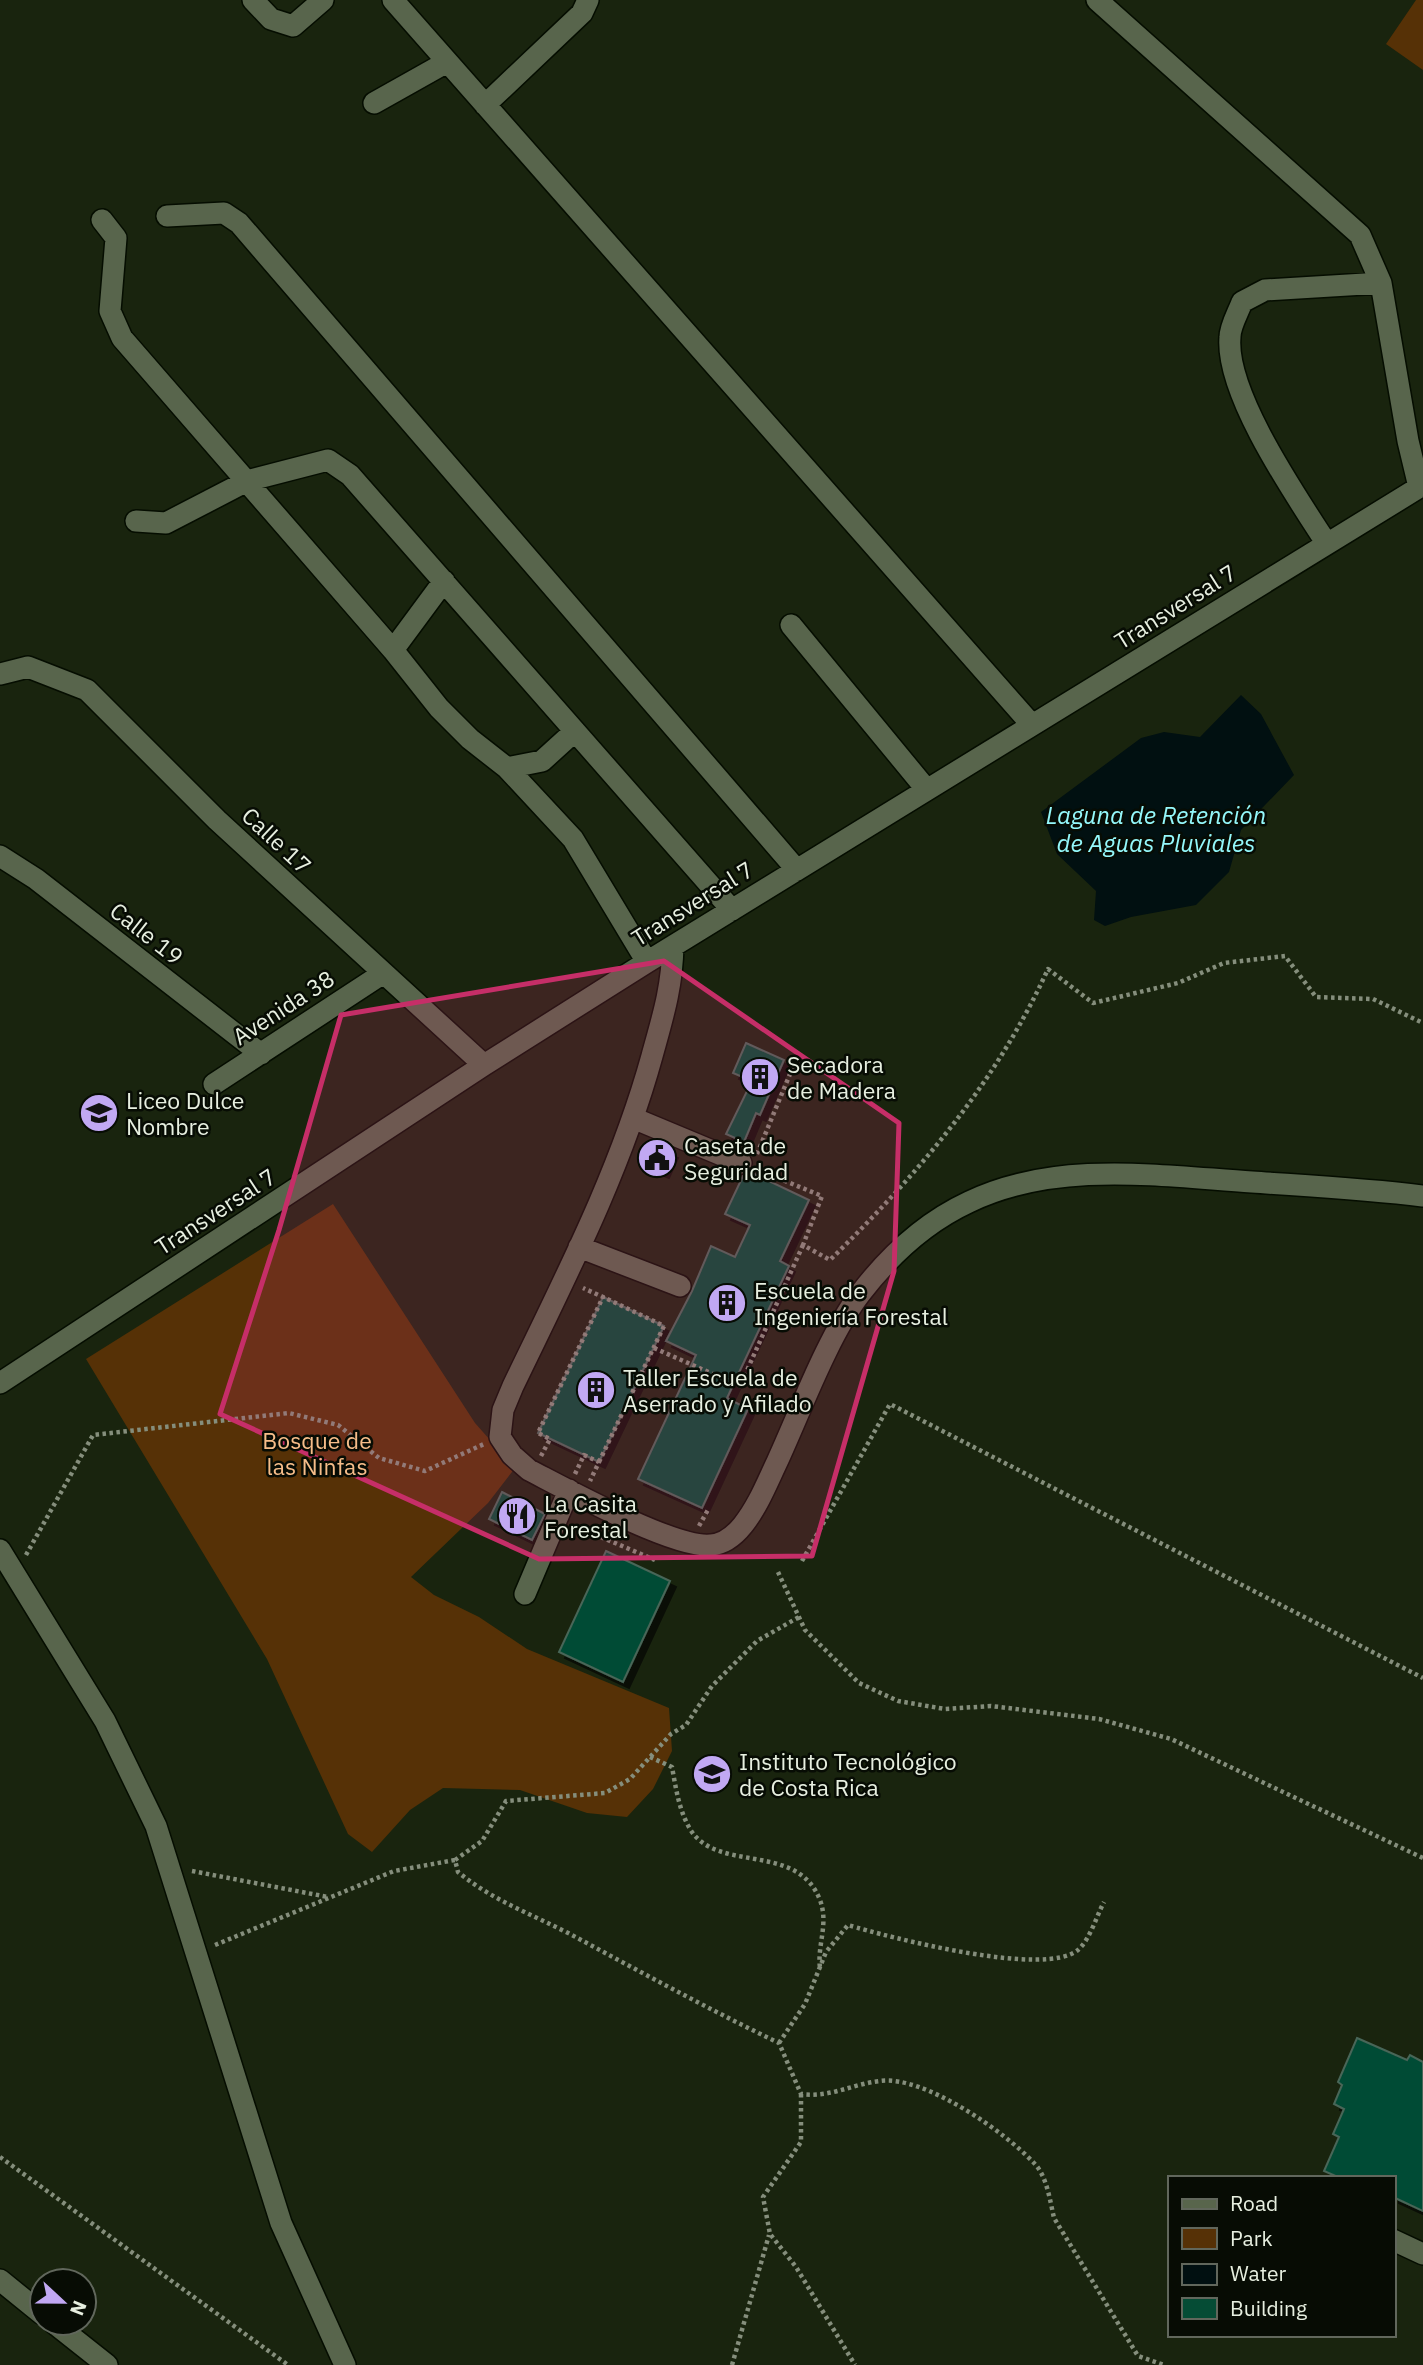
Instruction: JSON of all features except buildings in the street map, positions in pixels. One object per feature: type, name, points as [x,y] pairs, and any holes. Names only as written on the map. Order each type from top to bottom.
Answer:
[{"type":"street","points":[[253,0],[271,19],[293,26],[323,0]]},
{"type":"street","points":[[393,0],[1032,725]]},
{"type":"street","points":[[485,105],[582,13],[588,0]]},
{"type":"street","points":[[1097,0],[1360,235],[1381,283],[1408,441],[1421,486]]},
{"type":"street","points":[[374,103],[447,62]]},
{"type":"street","points":[[167,216],[224,213],[240,223],[797,870]]},
{"type":"street","points":[[102,220],[116,238],[110,311],[122,338],[393,650],[439,708],[470,739],[507,768],[573,839],[647,962]]},
{"type":"street","points":[[1327,544],[1273,461],[1232,370],[1229,336],[1242,302],[1265,290],[1381,283]]},
{"type":"street","points":[[136,521],[166,523],[247,481],[328,460],[350,475],[732,910]]},
{"type":"street","name":"Transversal 7","points":[[0,1383],[484,1065],[647,962],[1421,486]]},
{"type":"street","points":[[393,650],[444,581]]},
{"type":"street","points":[[791,625],[927,790]]},
{"type":"street","name":"Calle 17","points":[[0,674],[28,667],[86,690],[217,820],[484,1065]]},
{"type":"street","points":[[507,768],[542,761],[575,731]]},
{"type":"street","name":"Calle 19","points":[[0,856],[36,879],[261,1054]]},
{"type":"street","points":[[673,946],[672,985],[613,1176],[503,1410],[500,1437],[512,1455],[529,1470],[572,1483],[676,1540],[713,1545],[729,1540],[742,1526],[762,1493],[830,1350],[859,1296],[890,1259],[928,1227],[969,1202],[1015,1185],[1080,1174],[1155,1176],[1423,1195]]},
{"type":"street","name":"Avenida 38","points":[[214,1084],[382,974]]},
{"type":"street","points":[[633,1118],[741,1163]]},
{"type":"street","points":[[579,1247],[680,1286]]},
{"type":"street","points":[[525,1594],[572,1483]]},
{"type":"street","points":[[0,1550],[105,1721],[156,1826],[281,2223],[345,2365]]},
{"type":"street","points":[[1395,2241],[1423,2255]]},
{"type":"street","points":[[0,2280],[28,2303]]},
{"type":"street","points":[[72,2337],[107,2365]]},
{"type":"path","points":[[803,1245],[830,1260],[922,1166],[969,1105],[1026,1018],[1048,970],[1094,1003],[1178,983],[1224,964],[1286,956],[1316,998],[1373,999],[1423,1023]]},
{"type":"path","points":[[653,1348],[740,1386],[822,1196],[752,1167],[797,1058]]},
{"type":"path","points":[[574,1284],[664,1326],[589,1482]]},
{"type":"path","points":[[539,1460],[550,1439],[538,1433],[603,1297]]},
{"type":"path","points":[[802,1561],[890,1404],[1423,1678]]},
{"type":"path","points":[[15,1574],[93,1435],[289,1413],[338,1425],[379,1458],[425,1471],[500,1437]]},
{"type":"path","points":[[572,1483],[584,1455],[599,1462]]},
{"type":"path","points":[[557,1518],[655,1560]]},
{"type":"path","points":[[778,1572],[805,1630],[859,1683],[898,1701],[945,1709],[991,1706],[1099,1719],[1171,1739],[1423,1858]]},
{"type":"path","points":[[197,1954],[394,1871],[455,1860],[482,1841],[506,1801],[605,1793],[630,1779],[671,1734],[686,1725],[712,1686],[757,1641],[799,1617]]},
{"type":"path","points":[[650,1756],[672,1768],[679,1806],[691,1831],[713,1849],[737,1856],[774,1860],[808,1880],[820,1900],[824,1937],[818,1953],[820,1968]]},
{"type":"path","points":[[455,1860],[458,1872],[513,1909],[547,1922],[694,2002],[779,2043],[801,2094],[801,2142],[764,2197],[770,2234],[732,2365]]},
{"type":"path","points":[[169,1867],[329,1897]]},
{"type":"path","points":[[779,2043],[804,2004],[826,1952],[848,1925],[944,1950],[1061,1959],[1080,1949],[1104,1902]]},
{"type":"path","points":[[801,2094],[820,2097],[881,2080],[902,2083],[959,2103],[1036,2164],[1049,2195],[1054,2218],[1138,2356],[1164,2365]]},
{"type":"path","points":[[0,2157],[288,2365]]},
{"type":"path","points":[[770,2234],[796,2267],[855,2365]]},
{"type":"highlighted area","points":[[664,961],[899,1123],[894,1271],[812,1556],[539,1559],[220,1414],[279,1230],[341,1015]]},
{"type":"green space","points":[[1416,0],[1423,0],[1423,70],[1386,44]]},
{"type":"green space","name":"Bosque de las Ninfas","points":[[333,1204],[475,1423],[515,1468],[488,1503],[411,1577],[434,1595],[479,1617],[527,1649],[669,1708],[672,1751],[653,1789],[627,1817],[587,1813],[520,1790],[443,1788],[410,1810],[372,1852],[348,1834],[267,1659],[86,1359]]},
{"type":"water","name":"Laguna de Retención de Aguas Pluviales","points":[[1241,695],[1261,714],[1294,775],[1241,830],[1229,872],[1196,905],[1131,917],[1105,926],[1094,920],[1096,891],[1057,854],[1041,812],[1141,738],[1164,732],[1200,737]]},
{"type":"place","name":"Secadora de Madera","points":[[760,1077]]},
{"type":"place","name":"Liceo Dulce Nombre","points":[[99,1113]]},
{"type":"place","name":"Caseta de Seguridad","points":[[657,1158]]},
{"type":"place","name":"Escuela de Ingeniería Forestal","points":[[727,1303]]},
{"type":"place","name":"Taller Escuela de Aserrado y Afilado","points":[[596,1390]]},
{"type":"place","name":"La Casita Forestal","points":[[517,1516]]},
{"type":"place","name":"Instituto Tecnológico de Costa Rica","points":[[712,1774]]}]
